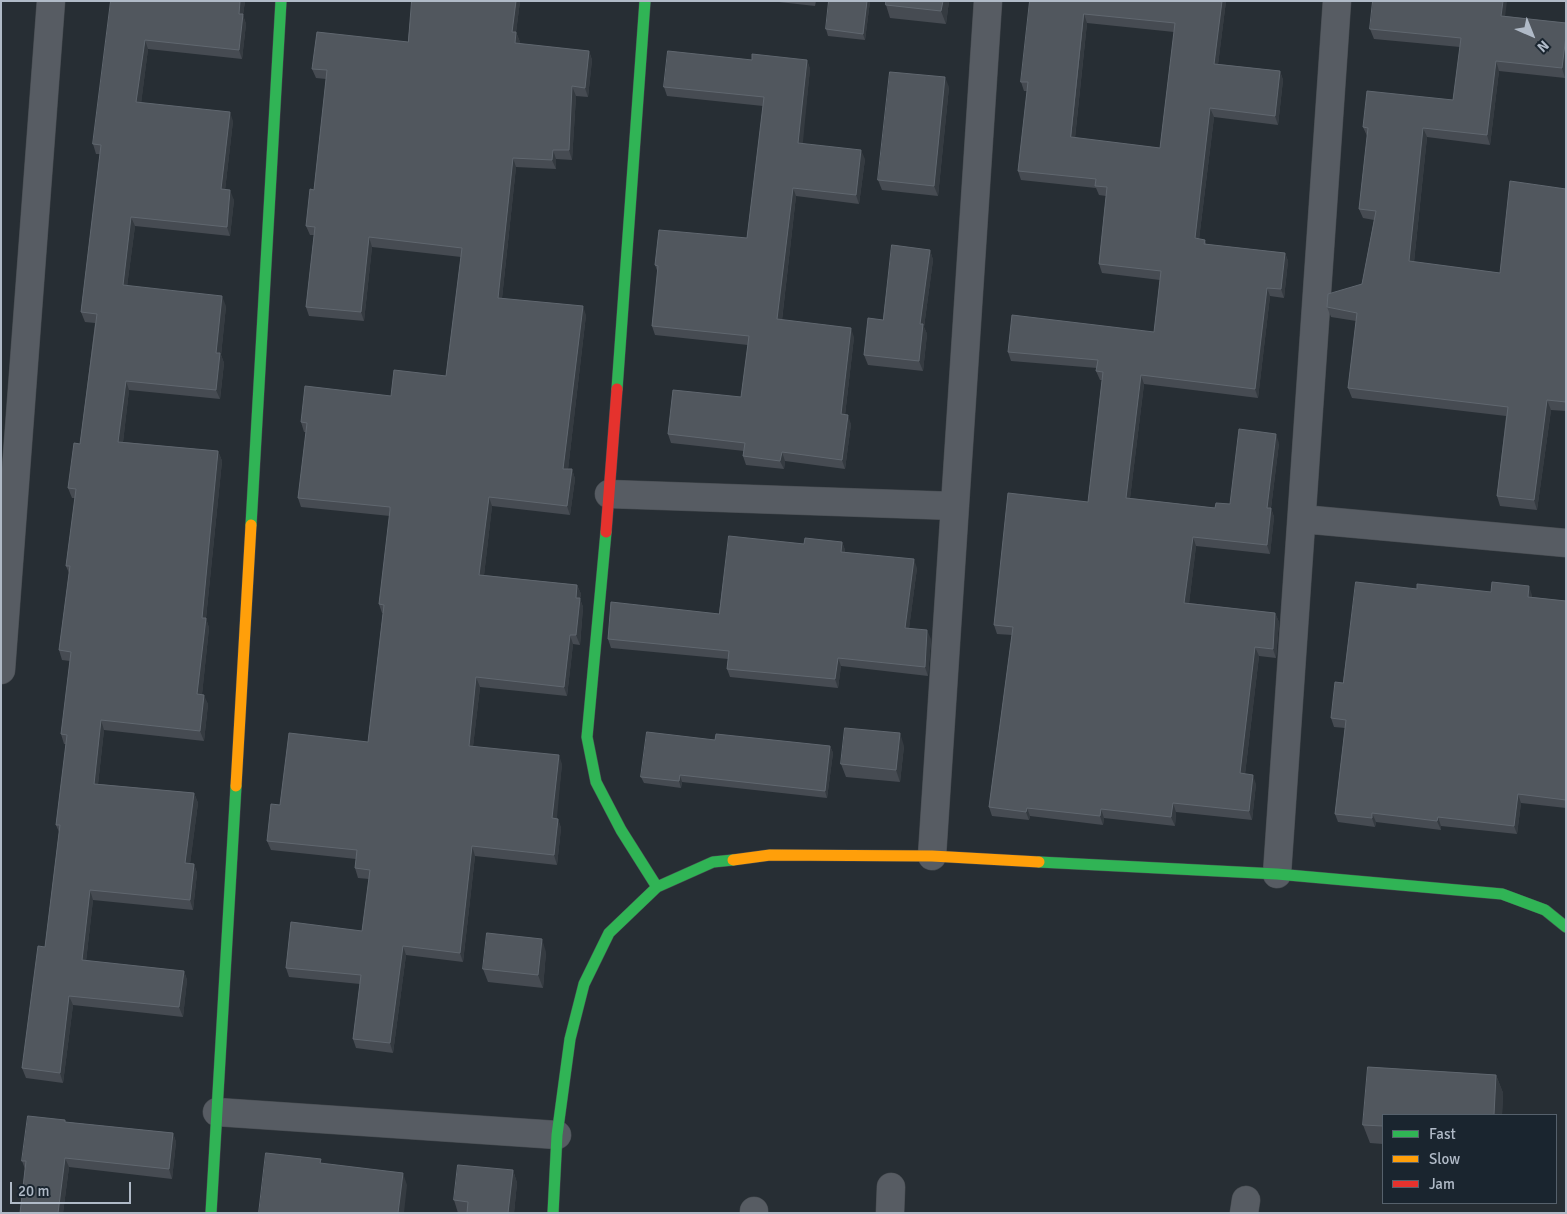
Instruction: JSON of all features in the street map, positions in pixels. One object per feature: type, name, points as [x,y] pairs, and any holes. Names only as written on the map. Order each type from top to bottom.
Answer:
[{"type":"street","points":[[1,670],[51,1]]},
{"type":"street","points":[[211,1213],[281,1]]},
{"type":"street","points":[[645,1],[609,494],[587,737],[596,782],[621,830],[657,888]]},
{"type":"street","points":[[932,856],[988,1]]},
{"type":"street","points":[[1277,874],[1337,1]]},
{"type":"street","points":[[609,494],[955,506]]},
{"type":"street","points":[[1302,519],[1566,543]]},
{"type":"street","points":[[553,1213],[557,1134],[570,1039],[584,984],[610,933],[657,888],[713,862],[770,855],[932,856],[1277,874],[1502,894],[1545,910],[1566,927]]},
{"type":"street","points":[[217,1112],[557,1134]]},
{"type":"building","points":[[111,1],[240,1],[239,14],[243,14],[239,50],[145,40],[136,102],[230,112],[221,189],[230,190],[227,227],[131,217],[123,285],[222,296],[216,353],[220,353],[216,390],[126,381],[118,442],[218,451],[202,618],[206,618],[197,694],[204,695],[200,731],[101,720],[94,784],[194,793],[185,863],[194,864],[190,900],[90,890],[82,960],[184,971],[179,1007],[69,996],[60,1073],[22,1068],[38,946],[45,947],[60,825],[56,825],[67,735],[61,734],[71,652],[59,650],[70,566],[66,566],[76,489],[68,488],[74,443],[80,444],[97,314],[81,312],[101,145],[93,144]]},
{"type":"building","points":[[412,1],[516,1],[512,32],[516,32],[515,43],[589,51],[585,88],[572,86],[569,150],[553,150],[552,160],[513,158],[498,298],[583,306],[563,469],[572,469],[567,506],[489,497],[479,575],[577,585],[576,598],[580,598],[576,635],[570,635],[564,687],[476,677],[469,746],[559,755],[552,818],[558,819],[554,855],[472,846],[460,953],[403,946],[390,1043],[353,1039],[361,975],[286,968],[291,922],[362,931],[370,870],[355,868],[357,850],[267,841],[271,804],[280,805],[289,733],[368,742],[384,605],[379,604],[390,507],[298,498],[307,423],[301,422],[305,386],[391,396],[394,370],[446,376],[462,248],[369,237],[361,312],[306,307],[315,227],[306,226],[310,189],[314,190],[327,70],[312,69],[317,32],[408,42]]},
{"type":"building","points":[[829,1],[867,1],[863,34],[826,29]]},
{"type":"building","points":[[886,1],[943,1],[941,11],[886,5]]},
{"type":"building","points":[[1030,1],[1222,1],[1214,64],[1280,71],[1275,116],[1210,108],[1195,238],[1205,240],[1204,244],[1285,253],[1281,289],[1267,288],[1255,389],[1141,375],[1126,498],[1215,508],[1216,503],[1230,504],[1239,429],[1276,434],[1267,508],[1271,508],[1267,545],[1193,537],[1184,603],[1275,613],[1273,649],[1255,647],[1240,773],[1253,775],[1249,811],[1173,803],[1171,817],[1101,809],[1100,816],[1027,808],[1026,812],[989,807],[1013,627],[994,625],[1008,493],[1088,502],[1103,372],[1096,371],[1098,360],[1008,352],[1012,315],[1154,332],[1161,271],[1099,264],[1107,187],[1095,186],[1096,179],[1018,171],[1028,82],[1021,82]],"holes":[[[1084,14],[1175,23],[1160,148],[1071,137]]]},
{"type":"building","points":[[1373,1],[1503,1],[1501,16],[1566,23],[1562,68],[1496,61],[1487,135],[1423,128],[1409,261],[1500,273],[1510,181],[1566,189],[1566,402],[1547,400],[1534,500],[1497,496],[1508,407],[1348,388],[1357,313],[1327,307],[1328,294],[1362,284],[1376,211],[1359,209],[1368,128],[1363,127],[1367,91],[1453,100],[1461,38],[1370,29]]},
{"type":"building","points":[[668,51],[752,60],[752,54],[807,60],[798,143],[861,150],[856,195],[793,188],[777,319],[851,328],[841,414],[848,415],[842,460],[782,452],[780,461],[743,456],[745,443],[668,434],[673,390],[741,397],[749,336],[652,326],[658,266],[655,265],[659,230],[747,238],[764,97],[664,87]]},
{"type":"building","points":[[890,72],[945,77],[934,186],[878,180]]},
{"type":"building","points":[[892,245],[930,250],[920,324],[923,324],[919,361],[864,355],[868,318],[883,320]]},
{"type":"building","points":[[729,536],[804,544],[805,538],[842,542],[841,552],[914,559],[905,628],[927,630],[925,667],[838,658],[835,679],[727,669],[729,651],[608,639],[611,602],[719,614]]},
{"type":"building","points":[[1356,582],[1417,589],[1417,584],[1491,592],[1492,582],[1529,586],[1528,597],[1566,601],[1566,800],[1518,794],[1514,826],[1438,817],[1437,821],[1372,813],[1372,818],[1335,814],[1346,720],[1331,718],[1335,682],[1343,683]]},
{"type":"building","points":[[845,728],[900,733],[896,770],[841,764]]},
{"type":"building","points":[[647,732],[715,740],[716,734],[830,746],[825,791],[680,775],[679,781],[641,777]]},
{"type":"building","points":[[487,933],[542,939],[538,975],[483,969]]},
{"type":"building","points":[[1368,1067],[1496,1075],[1494,1114],[1382,1114],[1382,1126],[1363,1125]]},
{"type":"building","points":[[28,1116],[65,1120],[65,1122],[173,1133],[169,1169],[65,1158],[58,1213],[20,1213],[26,1161],[22,1161]]},
{"type":"building","points":[[266,1153],[321,1159],[320,1163],[403,1173],[398,1213],[259,1213]]},
{"type":"building","points":[[458,1165],[513,1170],[508,1213],[467,1213],[468,1202],[454,1200]]},
{"type":"traffic: fast","points":[[251,525],[281,1]]},
{"type":"traffic: fast","points":[[617,389],[645,1]]},
{"type":"traffic: fast","points":[[606,532],[587,737],[596,782],[621,830],[657,887]]},
{"type":"traffic: fast","points":[[211,1213],[236,786]]},
{"type":"traffic: fast","points":[[553,1213],[557,1135],[570,1039],[584,984],[609,933],[657,887],[713,862],[733,860]]},
{"type":"traffic: fast","points":[[1039,862],[1277,874],[1502,894],[1545,910],[1566,927]]},
{"type":"traffic: slow","points":[[236,786],[251,525]]},
{"type":"traffic: slow","points":[[733,860],[770,855],[932,856],[1039,862]]},
{"type":"traffic: jam","points":[[606,532],[617,389]]}]
